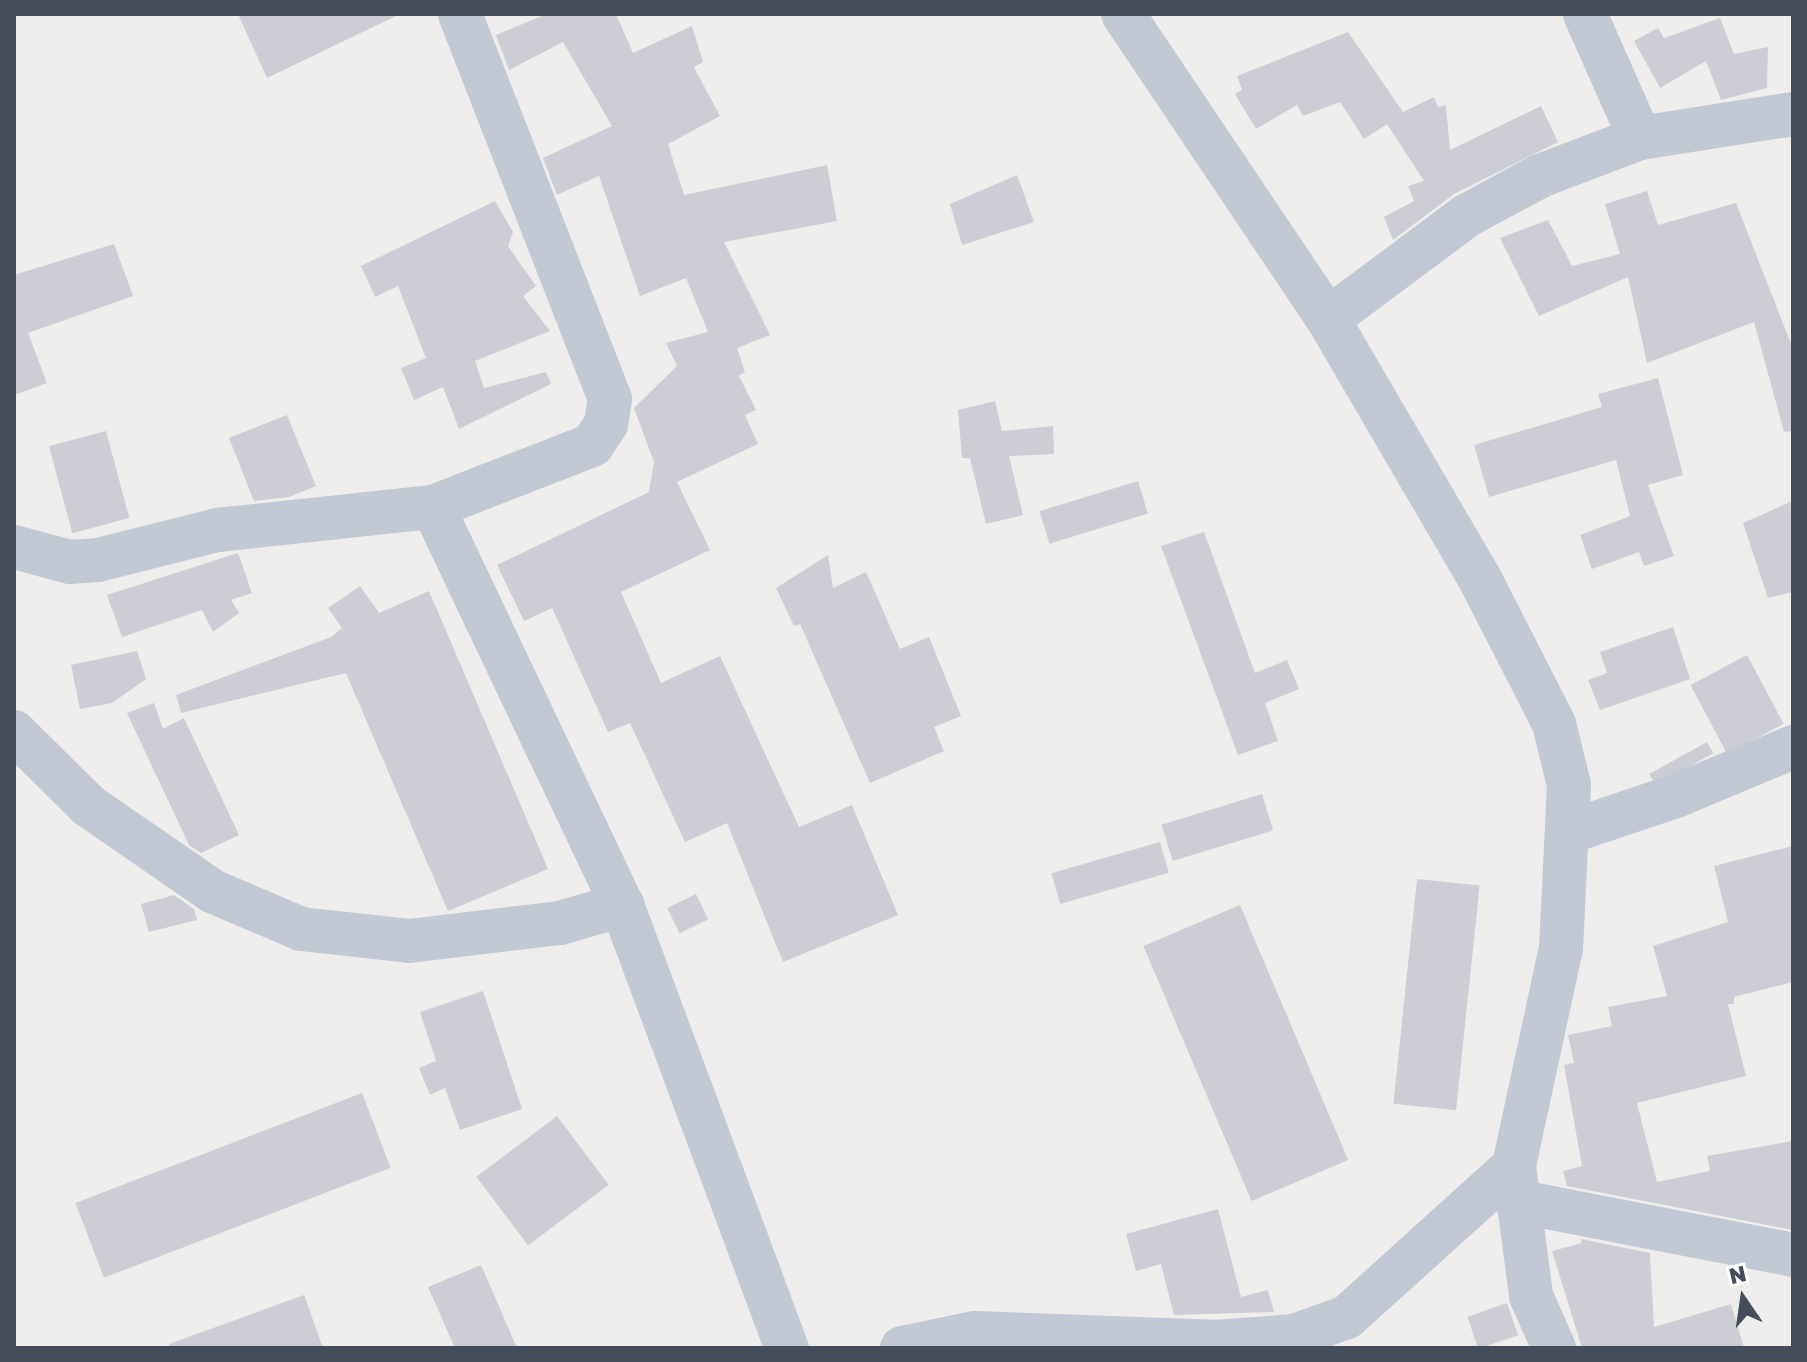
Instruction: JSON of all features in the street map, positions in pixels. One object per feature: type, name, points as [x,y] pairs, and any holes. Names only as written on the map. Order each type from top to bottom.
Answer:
[{"type":"street","points":[[14,547],[70,562],[98,560],[217,530],[433,507],[592,445],[606,424],[610,399],[460,14]]},
{"type":"street","points":[[1123,14],[1328,319],[1482,583],[1554,724],[1569,785],[1561,948],[1515,1183],[1531,1296],[1554,1348]]},
{"type":"street","points":[[1585,14],[1640,138]]},
{"type":"street","points":[[1328,319],[1466,216],[1540,176],[1640,138],[1793,114]]},
{"type":"street","points":[[433,507],[622,905],[787,1348]]},
{"type":"street","points":[[14,732],[89,806],[212,891],[301,929],[409,941],[560,923],[622,905]]},
{"type":"street","points":[[1569,832],[1676,796],[1793,747]]},
{"type":"street","points":[[1515,1183],[1793,1255]]},
{"type":"street","points":[[902,1348],[975,1333],[1215,1342],[1294,1336],[1347,1317],[1515,1183]]},
{"type":"building","points":[[238,14],[400,14],[267,78]]},
{"type":"building","points":[[547,14],[616,14],[633,53],[692,26],[703,62],[694,67],[720,116],[668,144],[684,195],[827,165],[837,221],[724,242],[770,335],[737,348],[745,372],[739,376],[756,410],[745,415],[758,444],[677,482],[710,550],[621,592],[661,683],[720,656],[799,827],[852,805],[898,915],[783,962],[727,823],[685,842],[630,723],[608,732],[552,608],[524,621],[497,565],[649,492],[654,462],[634,408],[677,366],[666,343],[708,332],[686,278],[640,296],[599,176],[557,195],[543,158],[612,126],[563,42],[509,70],[496,35]]},
{"type":"building","points":[[1720,18],[1734,54],[1768,47],[1767,88],[1721,100],[1706,61],[1660,88],[1634,41],[1658,28],[1664,38]]},
{"type":"building","points":[[1348,32],[1403,112],[1434,97],[1438,107],[1446,105],[1450,150],[1541,106],[1558,142],[1454,194],[1393,240],[1384,217],[1414,201],[1408,186],[1424,181],[1387,124],[1364,139],[1340,102],[1303,116],[1297,105],[1256,129],[1235,94],[1242,90],[1237,76]]},
{"type":"building","points":[[1017,175],[1034,222],[962,245],[950,204]]},
{"type":"building","points":[[1647,191],[1658,225],[1736,203],[1793,349],[1793,431],[1784,432],[1754,322],[1647,363],[1628,277],[1539,316],[1500,238],[1548,220],[1572,266],[1620,254],[1605,204]]},
{"type":"building","points":[[495,201],[513,232],[508,246],[536,286],[523,296],[550,331],[475,361],[484,388],[546,372],[551,384],[459,429],[443,387],[414,400],[401,368],[426,358],[398,286],[375,297],[361,266]]},
{"type":"building","points":[[114,244],[133,296],[28,333],[47,383],[14,395],[14,275]]},
{"type":"building","points":[[1658,378],[1683,475],[1648,485],[1674,556],[1644,566],[1639,552],[1592,569],[1580,535],[1630,516],[1616,460],[1489,497],[1474,445],[1602,407],[1598,394]]},
{"type":"building","points":[[995,401],[1002,431],[1053,426],[1054,454],[1009,456],[1023,515],[986,524],[970,458],[962,458],[958,410]]},
{"type":"building","points":[[287,415],[316,486],[289,497],[254,501],[229,438]]},
{"type":"building","points":[[106,431],[129,518],[72,533],[49,446]]},
{"type":"building","points":[[1138,481],[1148,514],[1049,544],[1040,511]]},
{"type":"building","points":[[1793,501],[1793,592],[1768,598],[1743,523]]},
{"type":"building","points":[[1204,532],[1255,673],[1287,660],[1299,689],[1265,703],[1278,741],[1238,755],[1161,546]]},
{"type":"building","points":[[238,553],[252,593],[231,600],[239,613],[213,632],[202,610],[122,637],[107,595]]},
{"type":"building","points":[[828,555],[833,588],[866,572],[900,649],[929,637],[961,716],[934,727],[944,751],[870,783],[800,624],[794,626],[776,588]]},
{"type":"building","points":[[360,586],[379,613],[429,591],[548,869],[448,911],[346,673],[181,713],[176,695],[331,637],[342,628],[328,608]]},
{"type":"building","points":[[1673,627],[1690,679],[1600,710],[1588,680],[1607,673],[1600,652]]},
{"type":"building","points":[[137,651],[146,679],[112,703],[80,709],[71,665]]},
{"type":"building","points":[[1747,655],[1784,724],[1727,754],[1690,685]]},
{"type":"building","points":[[154,703],[163,729],[184,718],[239,835],[201,853],[189,845],[127,713]]},
{"type":"building","points":[[1707,742],[1713,753],[1656,785],[1649,774]]},
{"type":"building","points":[[1262,794],[1273,830],[1173,861],[1162,825]]},
{"type":"building","points":[[1160,842],[1169,873],[1060,904],[1051,873]]},
{"type":"building","points":[[1793,846],[1793,982],[1734,997],[1734,1004],[1728,1004],[1746,1076],[1637,1103],[1657,1182],[1710,1171],[1707,1156],[1793,1141],[1793,1230],[1567,1186],[1563,1171],[1582,1166],[1564,1065],[1574,1063],[1568,1035],[1612,1026],[1608,1007],[1667,996],[1653,946],[1728,922],[1714,866]]},
{"type":"building","points":[[1417,879],[1480,886],[1456,1110],[1393,1104]]},
{"type":"building","points":[[696,894],[708,919],[680,933],[667,908]]},
{"type":"building","points":[[174,895],[194,909],[197,920],[149,932],[141,904]]},
{"type":"building","points":[[1240,905],[1348,1160],[1252,1201],[1143,946]]},
{"type":"building","points":[[483,991],[522,1109],[460,1130],[445,1088],[430,1095],[419,1068],[436,1061],[420,1012]]},
{"type":"building","points":[[362,1093],[391,1168],[104,1278],[75,1203]]},
{"type":"building","points":[[557,1116],[609,1185],[528,1245],[476,1177]]},
{"type":"building","points":[[1218,1209],[1241,1297],[1268,1290],[1274,1312],[1174,1315],[1161,1264],[1136,1271],[1126,1234]]},
{"type":"building","points":[[1581,1239],[1650,1253],[1654,1327],[1731,1304],[1744,1348],[1582,1348],[1552,1251],[1582,1243]]},
{"type":"building","points":[[481,1265],[517,1348],[455,1348],[428,1287]]},
{"type":"building","points":[[304,1295],[323,1348],[170,1348],[169,1344]]},
{"type":"building","points":[[1507,1303],[1518,1335],[1478,1348],[1467,1317]]}]
